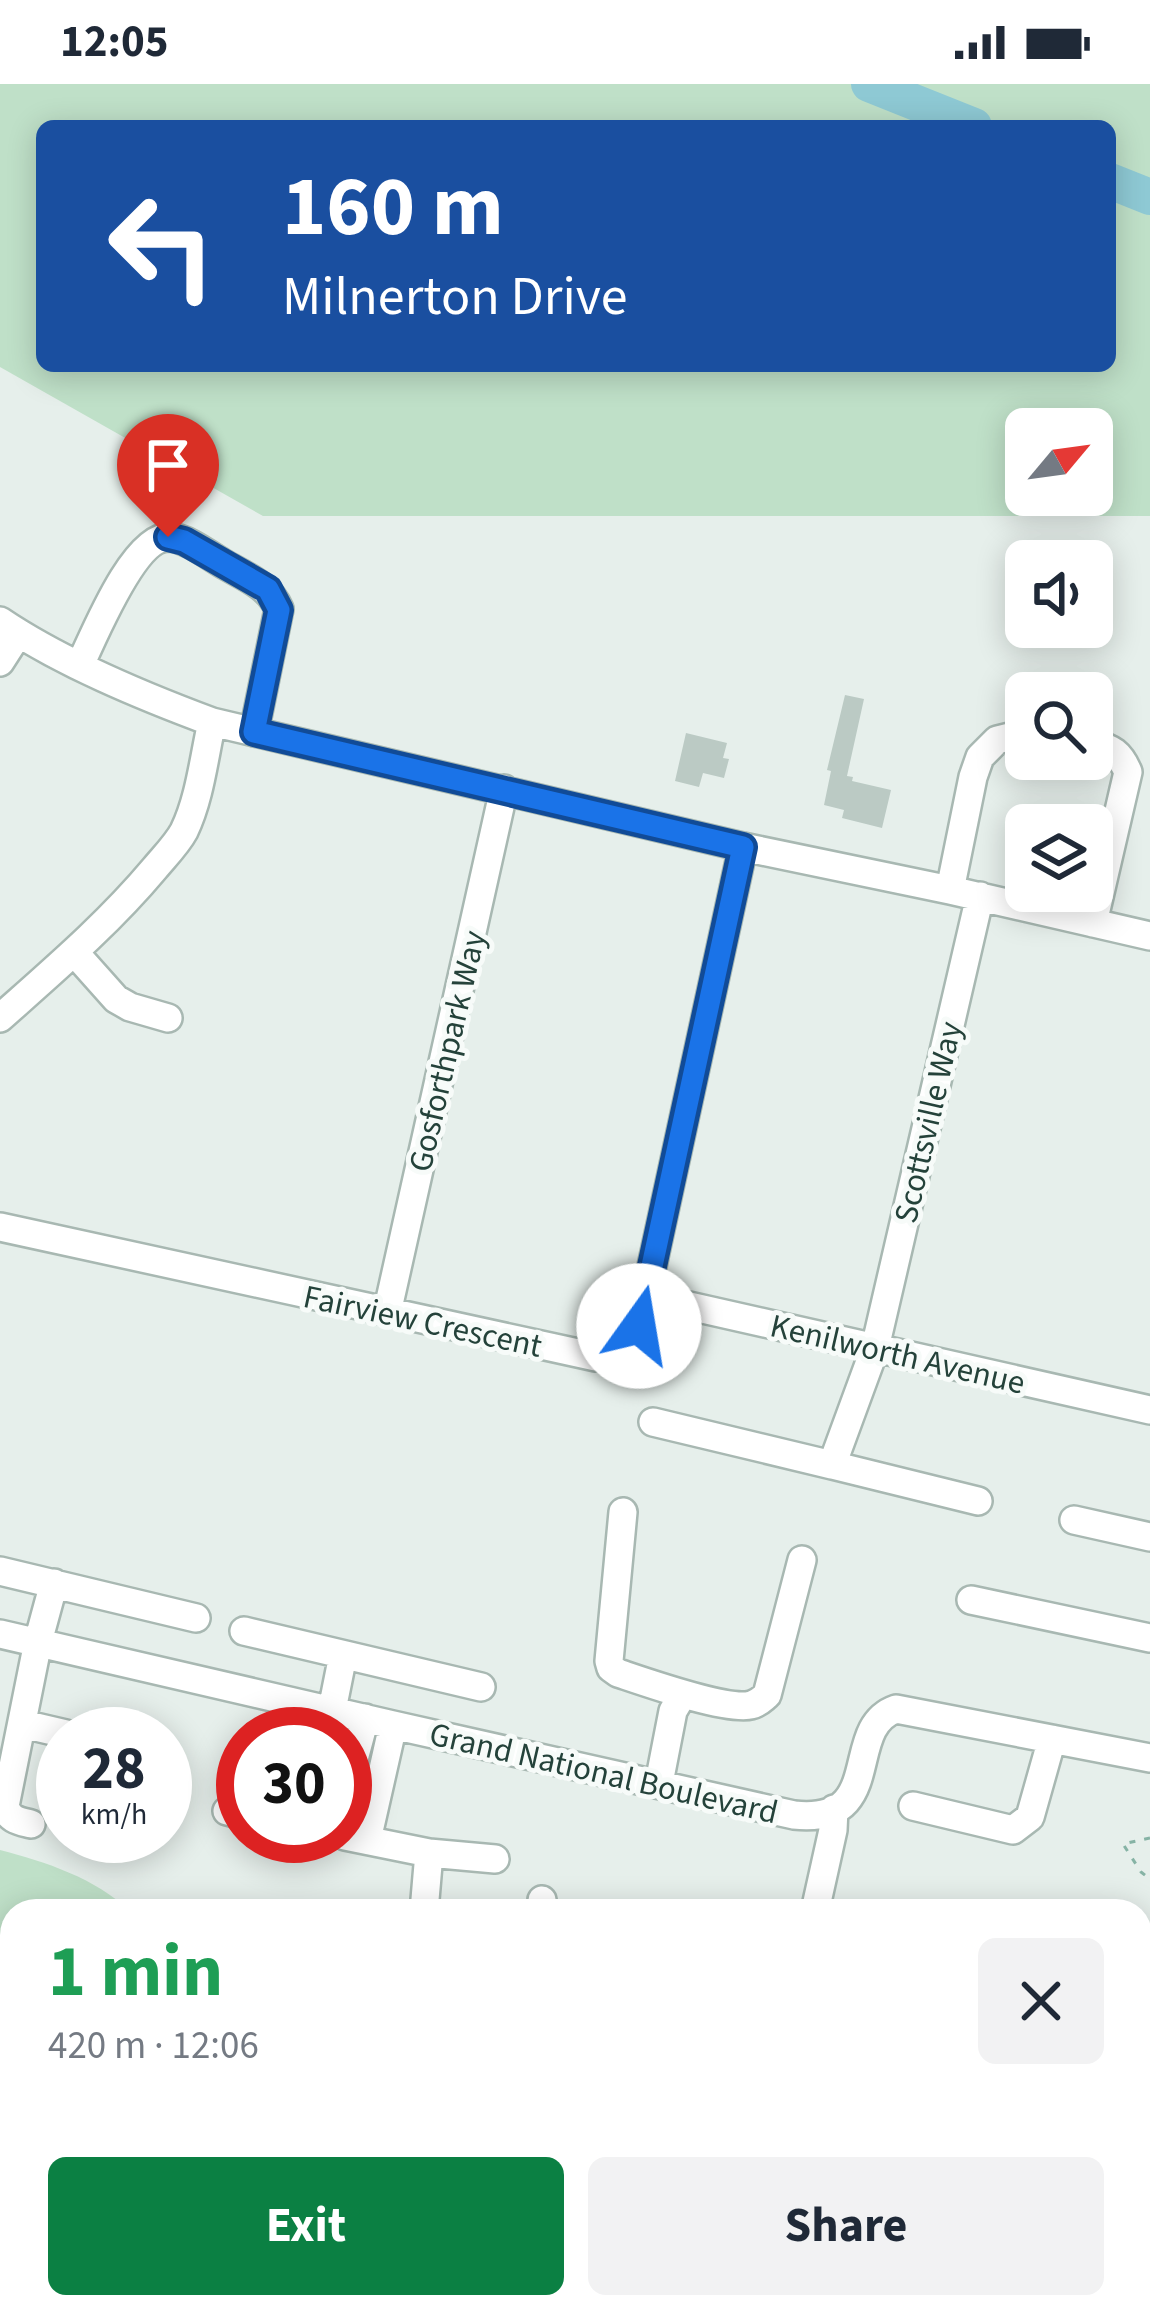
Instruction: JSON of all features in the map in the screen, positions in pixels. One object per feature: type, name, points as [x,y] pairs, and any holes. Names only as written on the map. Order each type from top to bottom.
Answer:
[{"type":"street","points":[[80,665],[111,599],[145,549],[168,537],[184,541],[268,589],[279,610],[254,732]]},
{"type":"street","points":[[0,662],[9,627],[80,665],[212,722],[743,847],[1150,936]]},
{"type":"street","points":[[0,1018],[75,953],[132,895],[183,832],[212,722]]},
{"type":"street","points":[[950,890],[980,757],[1005,738]]},
{"type":"street","points":[[1093,923],[1128,772],[1113,749]]},
{"type":"street","name":"Gosforthpark Way","points":[[387,1313],[504,789]]},
{"type":"street","name":"Fairview Crescent","points":[[0,1227],[596,1357],[620,1347],[639,1326],[743,847]]},
{"type":"street","name":"Scottsville Way","points":[[832,1465],[874,1348],[980,896]]},
{"type":"street","points":[[75,953],[116,998],[168,1018]]},
{"type":"street","name":"Kenilworth Avenue","points":[[645,1296],[1150,1410]]},
{"type":"street","points":[[653,1421],[978,1501]]},
{"type":"street","points":[[623,1512],[611,1668],[678,1702],[747,1707],[767,1695],[802,1560]]},
{"type":"street","points":[[1074,1520],[1150,1537]]},
{"type":"street","points":[[0,1570],[52,1590],[196,1618]]},
{"type":"street","points":[[31,1824],[7,1813],[5,1784],[52,1590]]},
{"type":"street","points":[[971,1600],[1150,1639]]},
{"type":"street","points":[[244,1631],[481,1687]]},
{"type":"street","name":"Grand National Boulevard","points":[[0,1634],[319,1707]]},
{"type":"street","points":[[333,1707],[343,1655]]},
{"type":"street","points":[[659,1783],[678,1702]]},
{"type":"street","points":[[818,1899],[834,1809],[849,1799],[875,1720],[883,1713],[896,1709],[1150,1758]]},
{"type":"street","name":"Grand National Boulevard","points":[[372,1720],[794,1814],[815,1817],[834,1809]]},
{"type":"street","points":[[23,1724],[36,1727]]},
{"type":"street","points":[[372,1789],[393,1725]]},
{"type":"street","points":[[913,1806],[1013,1830],[1030,1817],[1052,1739]]},
{"type":"street","points":[[372,1841],[495,1859]]},
{"type":"street","points":[[425,1899],[429,1852]]},
{"type":"path","points":[[1150,1838],[1123,1844],[1150,1879]]},
{"type":"green space","points":[[0,84],[1150,84],[1150,516],[1113,516],[1113,408],[1005,408],[1005,516],[263,516],[0,367]]},
{"type":"green space","points":[[0,1850],[86,1880],[116,1899],[0,1899]]},
{"type":"building","points":[[845,695],[864,699],[847,776],[891,790],[882,828],[842,818],[844,810],[824,805],[831,771],[827,770]]},
{"type":"building","points":[[686,733],[727,743],[724,778],[703,773],[699,787],[675,781]]},
{"type":"waterway","points":[[869,84],[959,120]]},
{"type":"waterway","points":[[1116,183],[1150,197]]},
{"type":"route","points":[[168,537],[184,541],[268,589],[275,600],[279,610],[254,732],[743,847],[639,1326]]}]
